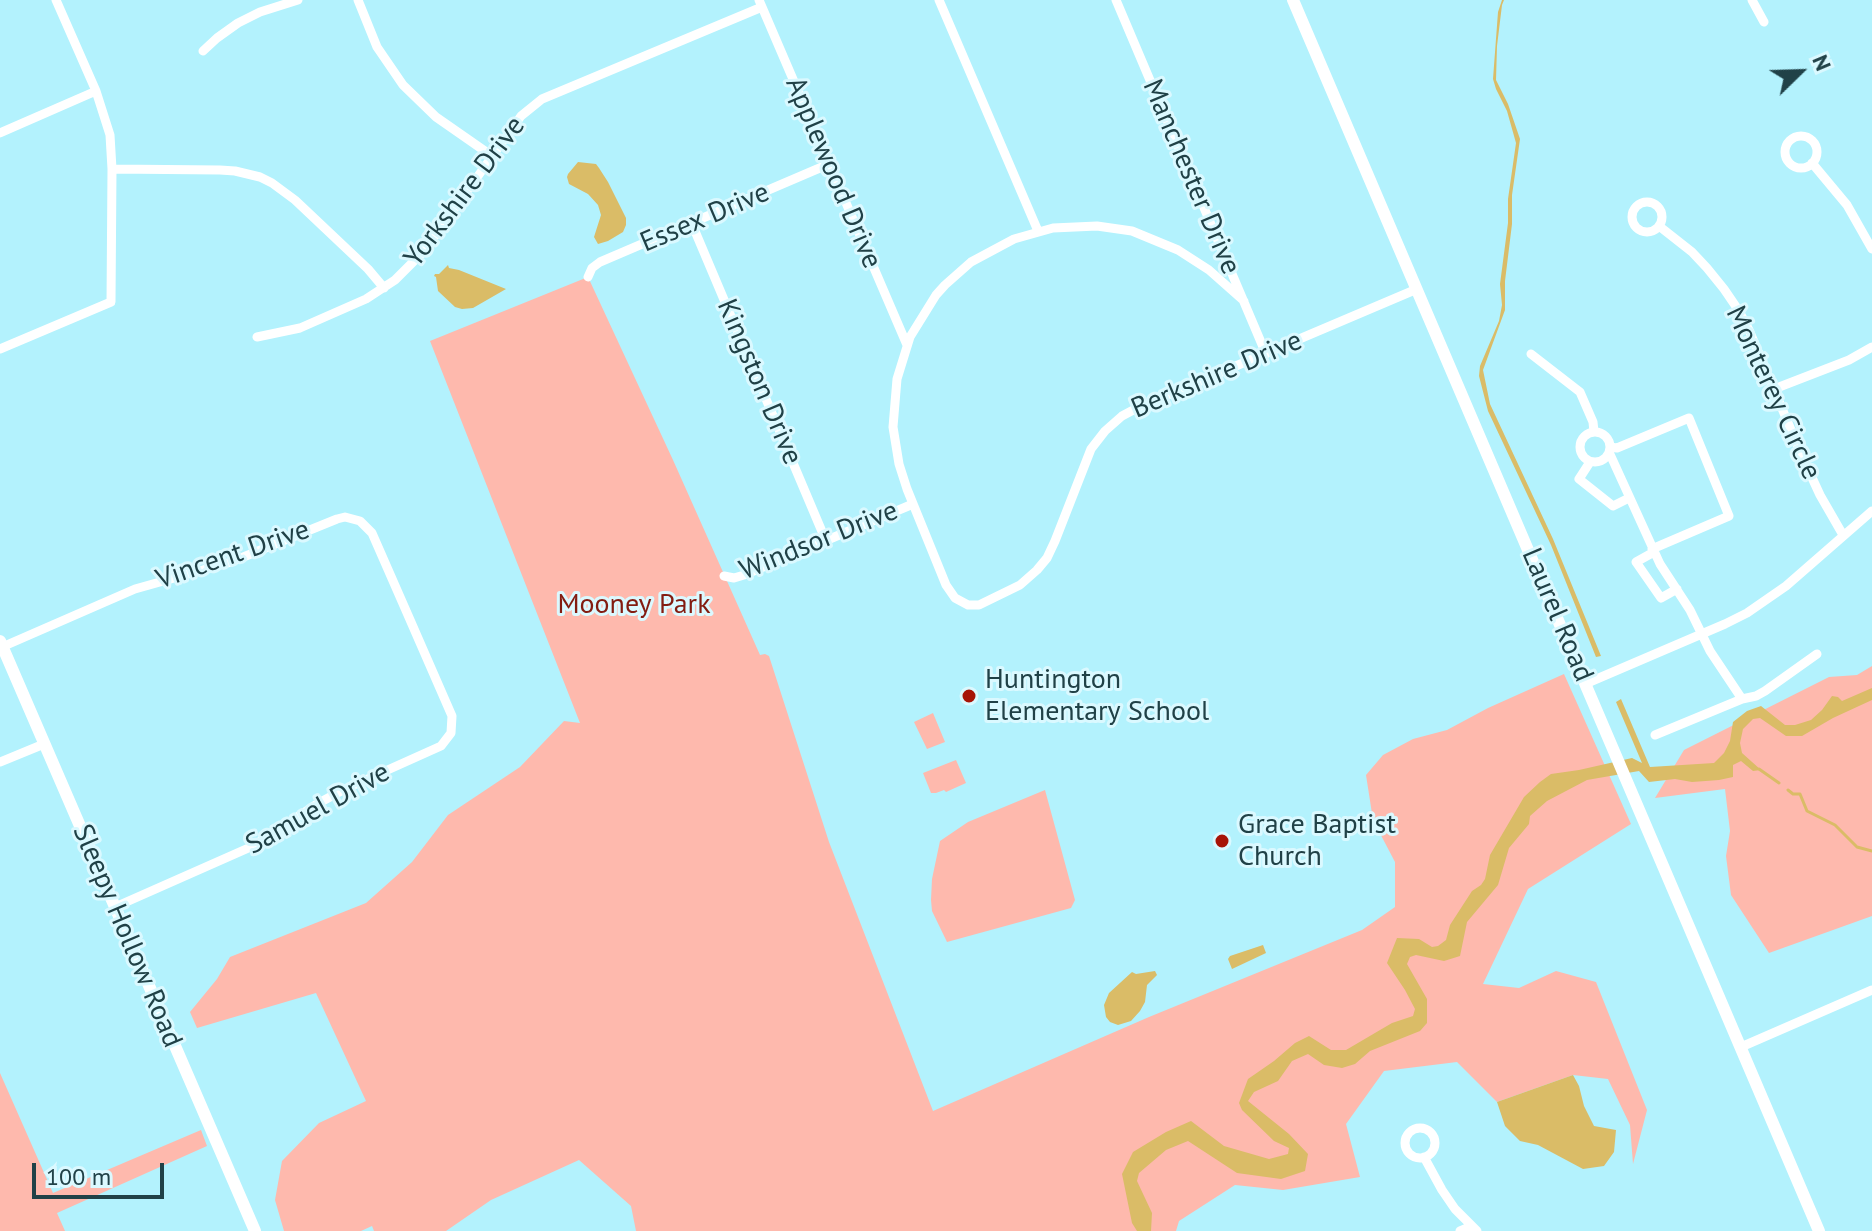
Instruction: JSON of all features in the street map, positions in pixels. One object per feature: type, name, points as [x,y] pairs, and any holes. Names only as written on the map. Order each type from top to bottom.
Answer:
[{"type":"street","points":[[0,349],[111,302],[110,135],[96,91],[56,0]]},
{"type":"street","points":[[203,51],[238,23],[298,0]]},
{"type":"street","points":[[358,0],[377,47],[403,85],[436,117],[492,156]]},
{"type":"street","points":[[939,0],[1038,231]]},
{"type":"street","name":"Manchester Drive","points":[[1116,0],[1266,354]]},
{"type":"street","name":"Laurel Road","points":[[1293,0],[1819,1231]]},
{"type":"street","points":[[1754,1],[1764,22]]},
{"type":"street","name":"Yorkshire Drive","points":[[257,337],[300,328],[353,306],[384,288],[425,250],[521,116],[542,99],[760,3]]},
{"type":"street","name":"Applewood Drive","points":[[760,3],[907,345]]},
{"type":"street","points":[[0,133],[96,91]]},
{"type":"street","points":[[1812,163],[1847,205],[1872,249]]},
{"type":"street","name":"Essex Drive","points":[[588,277],[592,268],[600,262],[829,164]]},
{"type":"street","points":[[112,169],[220,170],[260,177],[295,200],[384,288]]},
{"type":"street","name":"Kingston Drive","points":[[692,224],[826,541]]},
{"type":"street","points":[[913,504],[899,464],[893,427],[894,393],[915,328],[936,295],[963,268],[1004,243],[1038,231],[1065,226],[1116,228],[1143,234],[1178,250],[1218,277],[1244,301]]},
{"type":"street","name":"Monterey Circle","points":[[1659,226],[1692,252],[1724,289],[1749,330],[1820,495],[1843,535]]},
{"type":"street","name":"Berkshire Drive","points":[[913,504],[952,595],[968,605],[987,602],[1020,585],[1042,565],[1055,541],[1091,449],[1122,416],[1417,289]]},
{"type":"street","points":[[1774,389],[1833,367],[1872,347]]},
{"type":"street","points":[[1531,354],[1580,392],[1594,432]]},
{"type":"street","points":[[1590,462],[1603,460],[1609,450],[1689,418],[1729,516],[1653,550],[1636,562],[1661,598],[1677,589]]},
{"type":"street","points":[[1590,462],[1581,454],[1580,444],[1585,436],[1599,433],[1607,438],[1609,450],[1653,550],[1710,651],[1742,699]]},
{"type":"street","points":[[1590,462],[1579,479],[1613,506],[1629,498]]},
{"type":"street","name":"Windsor Drive","points":[[724,576],[734,578],[744,575],[913,504]]},
{"type":"street","points":[[1585,684],[1702,634],[1767,601],[1872,511]]},
{"type":"street","name":"Vincent Drive","points":[[1,644],[135,589],[231,562],[345,517],[360,521],[372,533],[411,622]]},
{"type":"street","name":"Samuel Drive","points":[[115,907],[253,846],[343,790],[441,746],[451,733],[452,716],[411,622]]},
{"type":"street","name":"Sleepy Hollow Road","points":[[1,644],[255,1231]]},
{"type":"street","points":[[1655,735],[1756,696],[1817,654]]},
{"type":"street","points":[[0,762],[44,744]]},
{"type":"street","points":[[1741,1047],[1872,990]]},
{"type":"street","points":[[1424,1157],[1455,1209],[1474,1228]]},
{"type":"street","points":[[1460,1231],[1474,1228]]},
{"type":"green space","name":"Mooney Park","points":[[588,277],[760,655],[769,656],[829,842],[933,1111],[1149,1017],[1362,930],[1395,907],[1395,862],[1373,820],[1366,775],[1383,755],[1413,739],[1447,730],[1564,674],[1631,824],[1528,889],[1483,984],[1519,988],[1556,971],[1596,982],[1647,1110],[1633,1164],[1630,1125],[1608,1079],[1573,1075],[1497,1102],[1457,1062],[1384,1071],[1346,1124],[1360,1177],[1283,1190],[1235,1185],[1179,1221],[1176,1231],[636,1231],[631,1206],[579,1160],[491,1200],[446,1231],[374,1231],[372,1226],[361,1231],[284,1231],[275,1200],[282,1161],[319,1123],[366,1101],[316,993],[197,1028],[190,1012],[217,979],[230,957],[366,903],[412,862],[448,815],[520,767],[564,721],[580,723],[430,341]]},
{"type":"green space","points":[[1872,666],[1872,916],[1769,953],[1731,895],[1726,856],[1730,831],[1725,789],[1655,798],[1684,750],[1829,677],[1857,675]]},
{"type":"green space","points":[[933,713],[945,742],[927,749],[914,722]]},
{"type":"green space","points":[[956,760],[966,783],[946,792],[931,793],[923,773]]},
{"type":"green space","points":[[1045,790],[1075,900],[1071,908],[947,942],[932,911],[931,900],[940,841],[968,822]]},
{"type":"green space","points":[[0,1073],[53,1193],[201,1130],[207,1146],[57,1213],[65,1231],[0,1231]]},
{"type":"shaded area","points":[[1502,0],[1496,80],[1520,139],[1512,195],[1505,310],[1483,370],[1490,404],[1553,539],[1601,656],[1596,657],[1551,545],[1488,411],[1479,376],[1502,305],[1500,284],[1516,143],[1493,79],[1498,12]]},
{"type":"shaded area","points":[[578,162],[596,164],[626,218],[623,232],[608,241],[598,244],[594,237],[601,215],[598,205],[588,194],[569,184],[568,174]]},
{"type":"shaded area","points":[[448,265],[506,289],[473,308],[455,307],[438,291],[434,276]]},
{"type":"shaded area","points":[[1872,688],[1872,700],[1802,736],[1786,736],[1760,718],[1753,719],[1743,729],[1740,743],[1742,753],[1761,770],[1753,771],[1741,761],[1733,765],[1733,777],[1692,782],[1675,779],[1649,782],[1639,771],[1587,780],[1547,801],[1530,816],[1529,824],[1509,848],[1498,885],[1467,922],[1460,956],[1444,961],[1416,955],[1410,957],[1407,964],[1427,999],[1427,1023],[1420,1031],[1370,1051],[1355,1064],[1342,1068],[1324,1065],[1308,1054],[1292,1061],[1278,1081],[1254,1092],[1248,1101],[1289,1134],[1308,1154],[1305,1171],[1281,1179],[1237,1173],[1188,1141],[1166,1150],[1139,1173],[1137,1181],[1152,1213],[1151,1231],[1137,1231],[1132,1223],[1122,1174],[1133,1152],[1191,1121],[1224,1146],[1269,1159],[1288,1154],[1289,1148],[1274,1141],[1242,1110],[1239,1103],[1248,1079],[1309,1036],[1331,1050],[1346,1050],[1392,1023],[1413,1016],[1415,1009],[1387,963],[1397,938],[1419,939],[1432,947],[1446,940],[1450,925],[1472,891],[1485,879],[1490,855],[1524,797],[1551,774],[1632,758],[1642,763],[1616,702],[1621,699],[1650,767],[1714,763],[1730,741],[1733,722],[1747,711],[1761,706],[1785,725],[1795,725],[1811,720],[1832,696],[1842,701]]},
{"type":"shaded area","points":[[1263,945],[1266,953],[1232,969],[1228,959],[1230,956]]},
{"type":"shaded area","points":[[1155,971],[1157,975],[1147,985],[1145,1002],[1140,1011],[1131,1021],[1118,1025],[1110,1022],[1104,1005],[1109,993],[1132,972]]},
{"type":"shaded area","points":[[1573,1075],[1594,1126],[1616,1130],[1614,1152],[1604,1166],[1583,1169],[1538,1145],[1520,1141],[1505,1126],[1497,1102]]},
{"type":"waterway","points":[[1759,769],[1779,783]]},
{"type":"waterway","points":[[1788,790],[1800,794],[1807,811],[1835,825],[1857,847],[1872,851]]},
{"type":"place","name":"Huntington Elementary School","points":[[969,696]]},
{"type":"place","name":"Grace Baptist Church","points":[[1222,841]]}]
